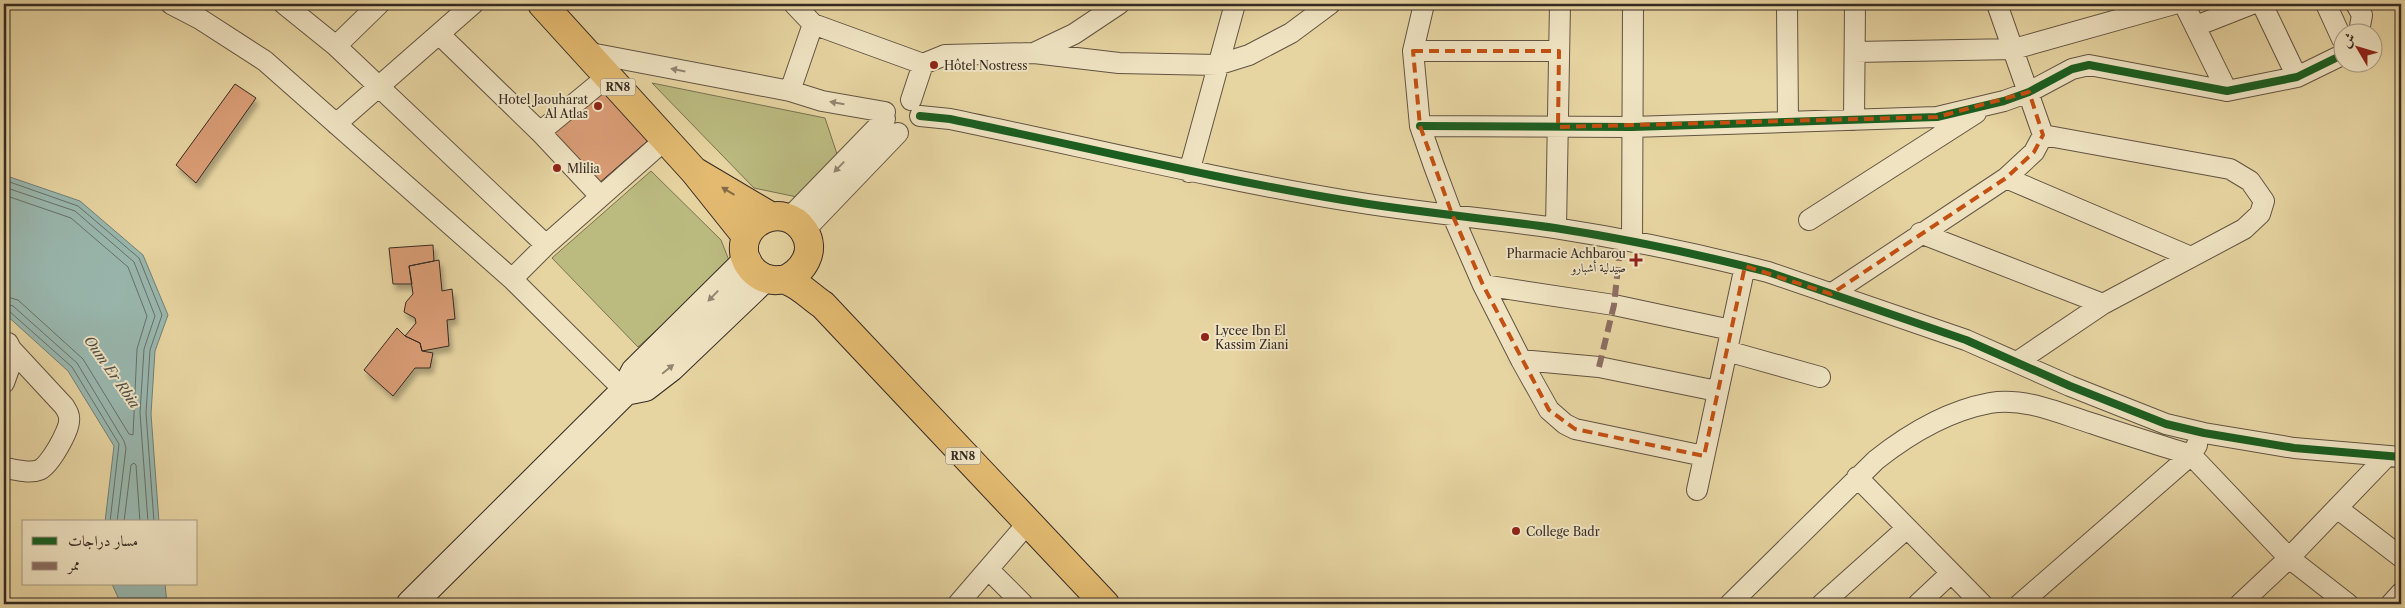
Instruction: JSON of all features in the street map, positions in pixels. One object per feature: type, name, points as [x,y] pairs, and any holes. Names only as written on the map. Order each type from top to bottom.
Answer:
[{"type":"main road","name":"RN8","points":[[542,4],[667,138],[694,170],[760,264],[789,280],[823,305],[1027,524],[1105,604]]},
{"type":"main road","name":"RN8","points":[[694,170],[788,222],[808,241],[806,260],[823,305]]},
{"type":"main road","points":[[788,222],[760,220],[752,227],[760,264],[801,269],[806,260]]},
{"type":"street","points":[[171,4],[200,19],[265,61],[512,280],[625,391]]},
{"type":"street","points":[[284,4],[336,46],[546,245]]},
{"type":"street","points":[[336,46],[379,4]]},
{"type":"street","points":[[336,124],[473,4]]},
{"type":"street","points":[[794,4],[812,24],[923,64],[945,55],[1034,53],[1119,63],[1217,65],[1248,54],[1290,33],[1322,7]]},
{"type":"street","points":[[1034,53],[1074,34],[1119,4]]},
{"type":"street","points":[[1189,172],[1235,4]]},
{"type":"street","points":[[1424,4],[1413,50],[1420,126],[1452,214],[1483,285],[1549,410],[1565,424],[1575,429],[1704,456]]},
{"type":"street","points":[[1556,228],[1560,4]]},
{"type":"street","points":[[1632,241],[1633,4]]},
{"type":"street","points":[[1787,4],[1788,122]]},
{"type":"street","points":[[1854,120],[1855,4]]},
{"type":"street","points":[[1831,294],[1920,233],[2006,178],[2034,152],[2043,135],[1997,4]]},
{"type":"street","points":[[1855,52],[2014,49],[2174,4]]},
{"type":"street","points":[[2184,4],[2227,91]]},
{"type":"street","points":[[2196,26],[2252,4]]},
{"type":"street","points":[[2262,4],[2297,77]]},
{"type":"street","points":[[2326,4],[2334,22]]},
{"type":"street","points":[[2356,4],[2362,15],[2361,22]]},
{"type":"street","points":[[790,91],[812,24]]},
{"type":"street","points":[[439,34],[540,132],[600,196]]},
{"type":"street","points":[[1413,50],[1559,51]]},
{"type":"street","points":[[585,52],[790,91],[889,122],[910,131],[919,122],[915,108],[923,64]]},
{"type":"street","points":[[1420,126],[1632,127],[1938,117],[1989,106],[2028,92],[2072,69],[2089,65],[2227,91],[2297,77],[2332,59]]},
{"type":"street","points":[[540,132],[608,76]]},
{"type":"street","points":[[788,222],[889,122],[892,101],[898,99],[915,108],[969,123],[1189,172],[1345,201],[1556,228],[1632,241],[1745,266],[1966,340],[2121,407],[2166,424],[2204,433],[2294,448],[2394,457]]},
{"type":"street","points":[[1809,220],[1989,106]]},
{"type":"street","points":[[2017,362],[2103,304],[2244,229],[2260,214],[2264,201],[2250,181],[2230,169],[2043,135]]},
{"type":"street","points":[[512,280],[546,245],[667,138]]},
{"type":"street","points":[[2006,178],[2191,257]]},
{"type":"street","points":[[1920,233],[2103,304]]},
{"type":"street","points":[[411,604],[625,391],[635,372],[760,264]]},
{"type":"street","points":[[1697,490],[1745,266]]},
{"type":"street","points":[[1483,285],[1614,306],[1730,330]]},
{"type":"street","points":[[4,383],[14,355],[8,344]]},
{"type":"street","points":[[4,468],[36,471],[44,468],[51,460],[70,423],[64,406],[8,344]]},
{"type":"street","points":[[1727,351],[1820,377]]},
{"type":"street","points":[[1521,360],[1599,367],[1717,391]]},
{"type":"street","points":[[1730,604],[1858,477],[1900,441],[1930,422],[1991,403],[2018,403],[2049,409],[2191,455],[2289,558],[2348,604]]},
{"type":"street","points":[[2020,604],[2191,455],[2204,433]]},
{"type":"street","points":[[2240,604],[2289,558],[2337,508],[2394,457]]},
{"type":"street","points":[[1858,477],[1982,604]]},
{"type":"street","points":[[2337,508],[2401,557]]},
{"type":"street","points":[[958,604],[1027,524]]},
{"type":"street","points":[[1822,604],[1907,528]]},
{"type":"street","points":[[988,569],[1023,604]]},
{"type":"street","points":[[1918,604],[1951,573]]},
{"type":"street","points":[[2391,604],[2401,593]]},
{"type":"highlighted area","points":[[1413,51],[1559,51],[1558,127],[1937,117],[2029,92],[2043,135],[2034,152],[2006,178],[1831,294],[1745,266],[1704,456],[1575,429],[1549,410],[1483,285],[1452,214],[1420,126]]},
{"type":"green space","points":[[652,83],[825,118],[838,157],[797,197],[754,188]]},
{"type":"green space","points":[[651,171],[721,240],[730,263],[638,347],[552,258]]},
{"type":"water","name":"Oum Er Rbia","points":[[4,175],[80,201],[143,255],[168,315],[155,351],[151,414],[159,520],[105,520],[114,446],[68,371],[4,313]]},
{"type":"water","points":[[113,586],[165,586],[167,604],[121,604]]},
{"type":"building","points":[[235,84],[256,98],[196,183],[176,165]]},
{"type":"building","points":[[608,87],[652,137],[598,184],[554,133]]},
{"type":"building","points":[[433,245],[434,261],[409,266],[412,284],[393,284],[389,248]]},
{"type":"building","points":[[439,260],[442,291],[452,289],[455,319],[447,320],[449,346],[422,351],[420,343],[405,336],[416,323],[415,318],[404,312],[406,302],[413,294],[409,266]]},
{"type":"building","points":[[397,328],[405,336],[420,343],[422,351],[433,353],[430,368],[415,368],[393,396],[364,370]]},
{"type":"marked path","points":[[1599,367],[1614,305],[1621,239]]},
{"type":"cycle path","points":[[1420,126],[1632,127],[1937,117],[2004,101],[2029,92],[2072,69],[2089,65],[2227,91],[2297,77],[2332,60]]},
{"type":"cycle path","points":[[920,116],[950,119],[1195,172],[1343,200],[1555,228],[1715,259],[1768,272],[1966,340],[2070,386],[2166,424],[2204,433],[2294,448],[2401,457]]},
{"type":"place","name":"Hôtel Nostress","points":[[934,65]]},
{"type":"place","name":"Hotel Jaouharat Al Atlas","points":[[598,106]]},
{"type":"place","name":"Mlilia","points":[[557,168]]},
{"type":"place","name":"Pharmacie Achbarou صيدلية أشبارو","points":[[1636,260]]},
{"type":"place","name":"Lycee Ibn El Kassim Ziani","points":[[1205,337]]},
{"type":"place","name":"College Badr","points":[[1516,531]]}]
